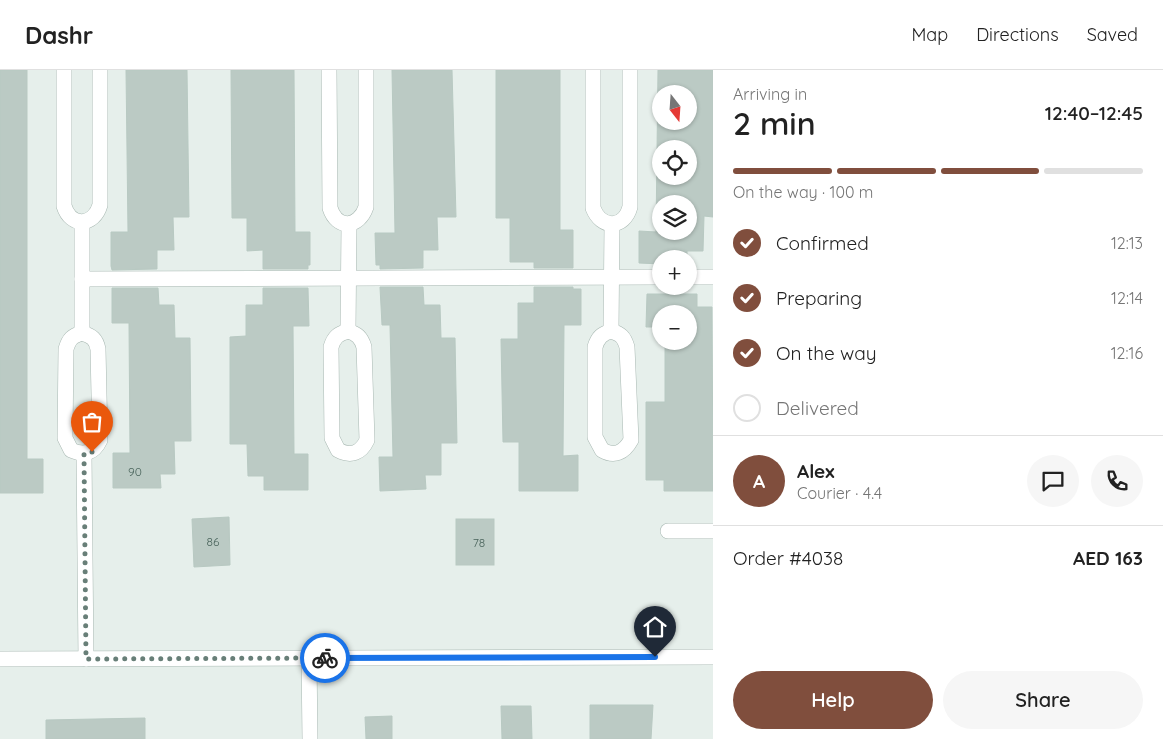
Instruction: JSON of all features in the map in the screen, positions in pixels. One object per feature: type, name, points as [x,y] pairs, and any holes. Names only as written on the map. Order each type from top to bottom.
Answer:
[{"type":"street","points":[[64,70],[64,206],[67,215],[74,221],[82,223],[91,220],[98,214],[100,205],[100,70]]},
{"type":"street","points":[[329,70],[330,208],[333,217],[340,223],[349,225],[358,222],[364,216],[366,207],[366,70]]},
{"type":"street","points":[[593,70],[593,208],[597,217],[603,223],[612,225],[621,222],[627,216],[630,207],[630,70]]},
{"type":"street","points":[[82,223],[82,333]]},
{"type":"street","points":[[348,331],[349,225]]},
{"type":"street","points":[[611,332],[612,225]]},
{"type":"street","points":[[82,279],[652,277]]},
{"type":"street","points":[[697,277],[713,277]]},
{"type":"street","points":[[348,331],[356,334],[361,339],[364,347],[367,440],[358,452],[352,454],[338,450],[332,438],[331,347],[334,339],[340,333],[348,331]]},
{"type":"street","points":[[611,332],[619,334],[625,339],[627,347],[630,431],[630,440],[627,446],[615,454],[602,450],[595,437],[595,347],[597,339],[603,334],[611,332]]},
{"type":"street","points":[[82,333],[90,335],[96,341],[98,349],[100,440],[92,452],[84,454],[72,450],[65,438],[66,349],[68,341],[82,333]]},
{"type":"street","points":[[84,454],[86,659]]},
{"type":"street","points":[[668,532],[713,531]]},
{"type":"street","points":[[0,659],[713,657]]},
{"type":"street","points":[[309,658],[310,739]]},
{"type":"building","points":[[0,70],[27,70],[27,459],[43,459],[43,493],[0,493]]},
{"type":"building","points":[[126,70],[187,70],[189,217],[173,217],[174,250],[157,250],[157,269],[112,270],[111,266],[111,232],[128,232]]},
{"type":"building","points":[[231,70],[294,70],[295,232],[310,232],[310,265],[308,265],[308,269],[263,269],[263,250],[247,251],[247,218],[232,218]]},
{"type":"building","points":[[392,70],[452,70],[456,217],[437,217],[438,250],[423,250],[423,268],[380,269],[380,265],[376,265],[375,233],[395,233]]},
{"type":"building","points":[[496,70],[560,70],[560,230],[573,230],[573,268],[534,268],[534,262],[510,262],[510,218],[496,218]]},
{"type":"building","points":[[658,70],[713,70],[713,217],[704,216],[703,251],[652,250],[652,264],[639,263],[639,231],[652,232],[652,240],[697,240],[697,195],[656,195],[657,185],[697,185],[697,140],[657,140],[657,130],[698,130],[698,85],[658,85]]},
{"type":"building","points":[[380,287],[423,287],[424,305],[440,305],[441,338],[455,338],[457,443],[441,443],[441,475],[425,475],[426,489],[380,491],[379,457],[393,457],[390,325],[382,325]]},
{"type":"building","points":[[534,287],[573,287],[573,289],[581,289],[581,325],[564,325],[563,456],[578,455],[578,491],[519,491],[519,442],[503,442],[501,339],[518,339],[518,303],[534,303]]},
{"type":"building","points":[[112,288],[158,288],[159,305],[174,305],[175,338],[190,338],[191,441],[174,441],[175,474],[160,474],[161,488],[113,488],[113,453],[130,453],[129,323],[112,323]]},
{"type":"building","points":[[263,288],[308,288],[309,326],[293,326],[294,454],[308,454],[308,490],[264,490],[264,476],[248,476],[247,444],[230,444],[230,337],[246,336],[246,305],[263,305]]},
{"type":"building","points":[[647,294],[697,295],[697,305],[652,305],[652,327],[646,327]]},
{"type":"building","points":[[697,307],[712,307],[713,491],[664,491],[664,480],[646,480],[646,402],[665,402],[665,350],[697,350]]},
{"type":"building","points":[[229,517],[230,565],[194,567],[192,519]]},
{"type":"building","points":[[456,519],[494,519],[494,565],[456,565]]},
{"type":"building","points":[[590,705],[653,705],[651,739],[590,739]]},
{"type":"building","points":[[501,706],[531,706],[532,739],[502,739]]},
{"type":"building","points":[[392,716],[392,739],[366,739],[365,717]]},
{"type":"building","points":[[145,718],[145,739],[46,739],[46,720]]},
{"type":"way so far","points":[[92,452],[84,454],[86,659],[325,658]]},
{"type":"route","points":[[325,658],[655,657]]}]
